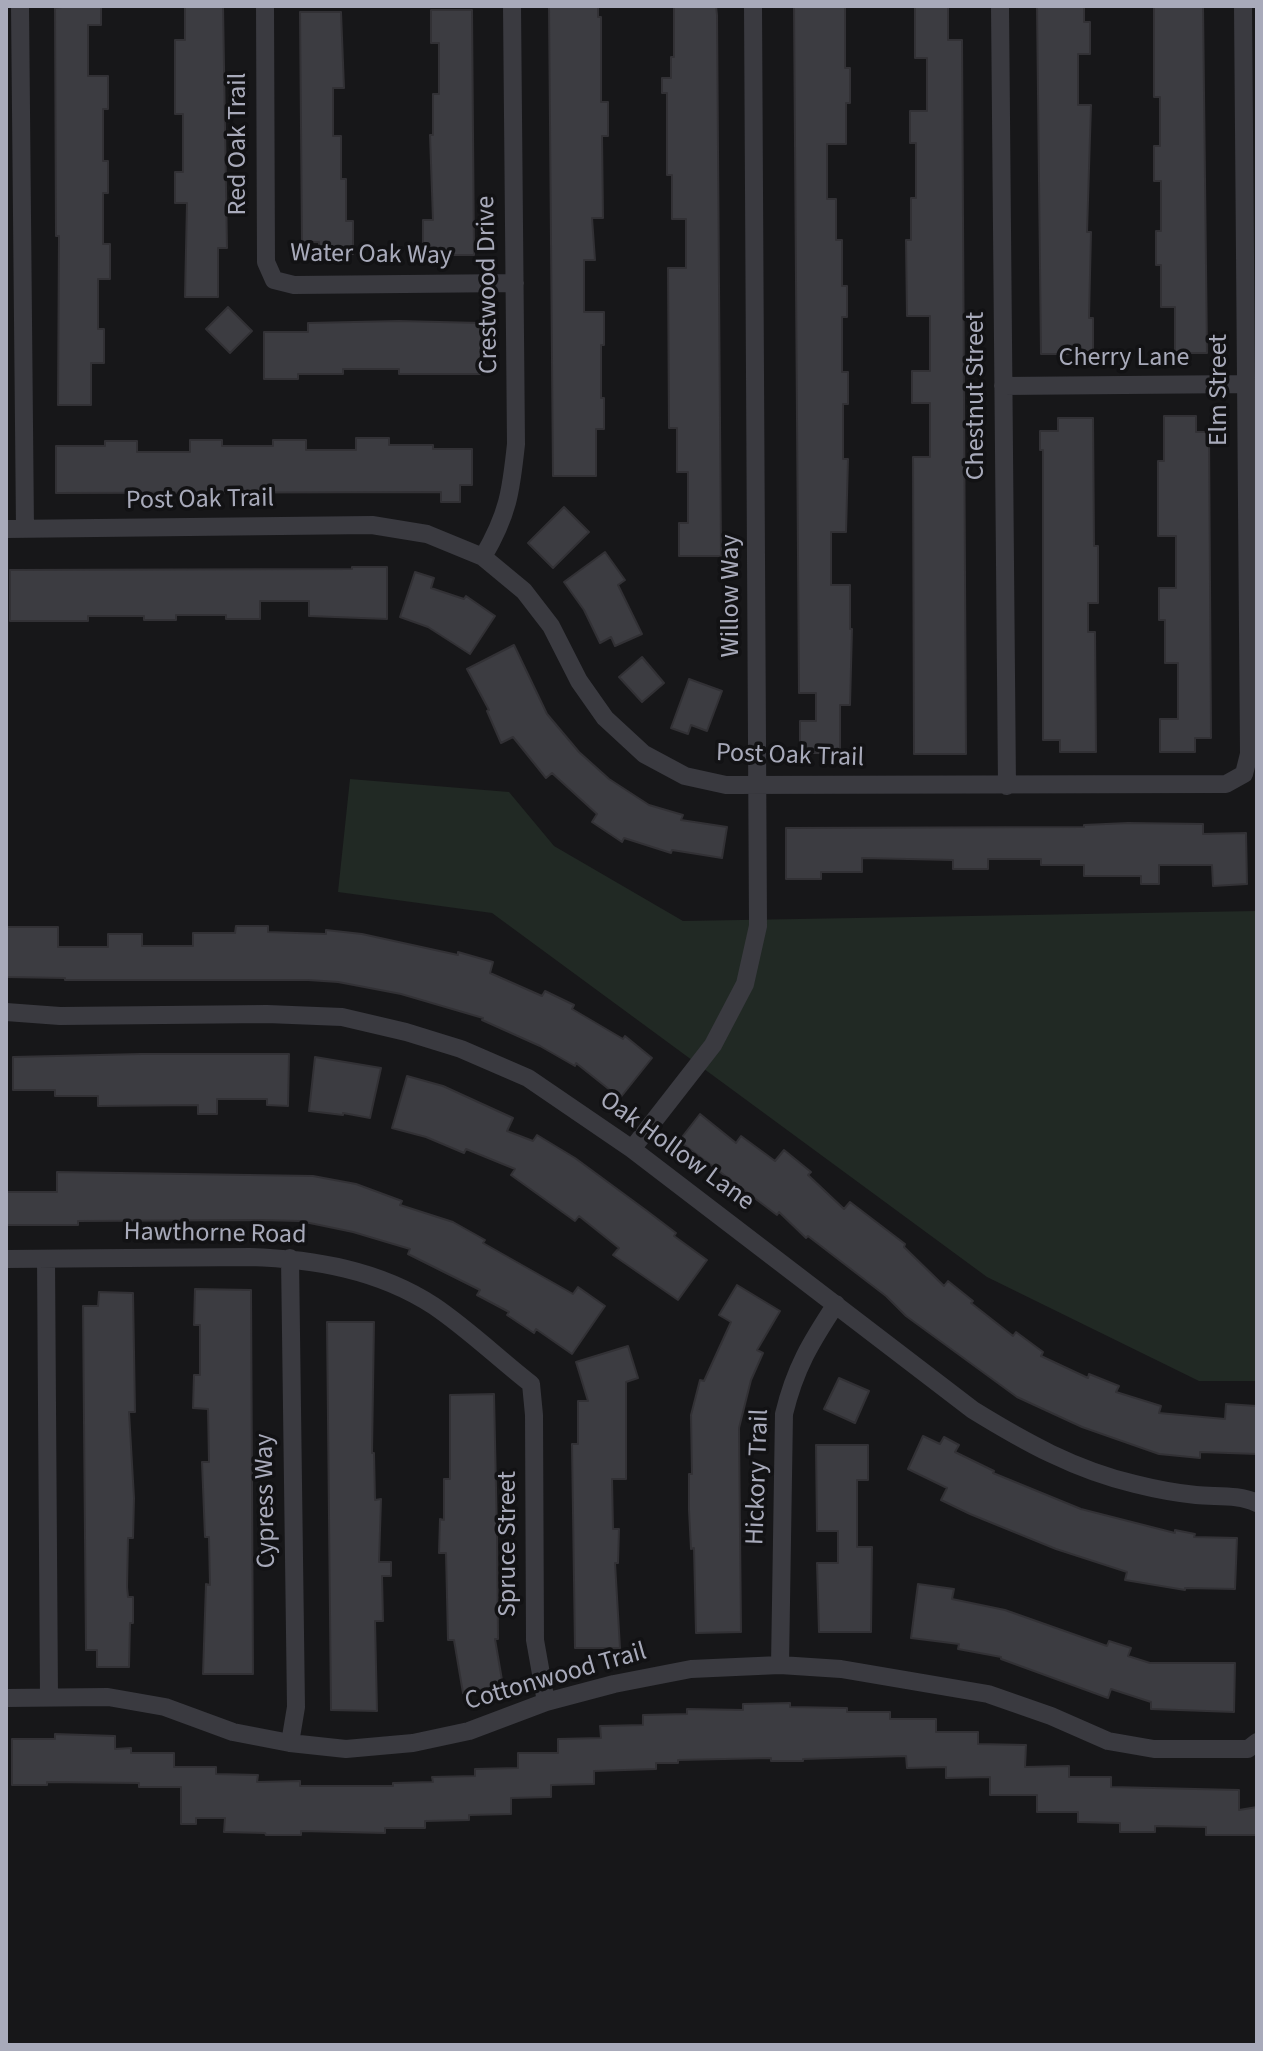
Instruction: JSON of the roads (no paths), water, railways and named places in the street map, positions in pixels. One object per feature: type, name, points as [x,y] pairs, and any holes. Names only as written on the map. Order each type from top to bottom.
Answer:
[{"type":"street","points":[[20,6],[25,529]]},
{"type":"street","name":"Red Oak Trail","points":[[265,6],[266,262],[274,280]]},
{"type":"street","name":"Crestwood Drive","points":[[483,557],[502,525],[512,487],[516,444],[512,6]]},
{"type":"street","name":"Willow Way","points":[[632,1149],[713,1045],[745,984],[758,926],[753,6]]},
{"type":"street","name":"Chestnut Street","points":[[1000,6],[1007,786]]},
{"type":"street","name":"Elm Street","points":[[1243,6],[1252,681],[1249,754],[1244,774]]},
{"type":"street","name":"Water Oak Way","points":[[274,280],[294,285],[515,283]]},
{"type":"street","name":"Cherry Lane","points":[[1003,386],[1246,384]]},
{"type":"street","name":"Post Oak Trail","points":[[6,529],[372,525],[427,534],[483,557],[524,591],[551,626],[579,681],[605,718],[644,754],[685,776],[726,785],[1226,784],[1244,774]]},
{"type":"street","name":"Oak Hollow Lane","points":[[6,1012],[60,1016],[267,1014],[342,1017],[461,1049],[528,1078],[632,1149],[973,1410],[1029,1445],[1084,1470],[1136,1484],[1194,1495],[1245,1498],[1257,1503]]},
{"type":"street","name":"Hawthorne Road","points":[[6,1259],[290,1258],[341,1266],[391,1284],[433,1306],[531,1384]]},
{"type":"street","name":"Cypress Way","points":[[290,1258],[296,1707],[290,1743]]},
{"type":"street","points":[[46,1259],[49,1697]]},
{"type":"street","name":"Hickory Trail","points":[[780,1665],[784,1414],[797,1370],[836,1304]]},
{"type":"street","name":"Spruce Street","points":[[531,1384],[534,1415],[535,1640],[546,1702]]},
{"type":"street","name":"Cottonwood Trail","points":[[6,1698],[108,1697],[165,1707],[233,1732],[346,1749],[413,1743],[469,1731],[546,1702],[614,1684],[691,1669],[780,1665],[841,1669],[988,1694],[1051,1716],[1108,1741],[1154,1749],[1248,1749],[1257,1742]]}]
